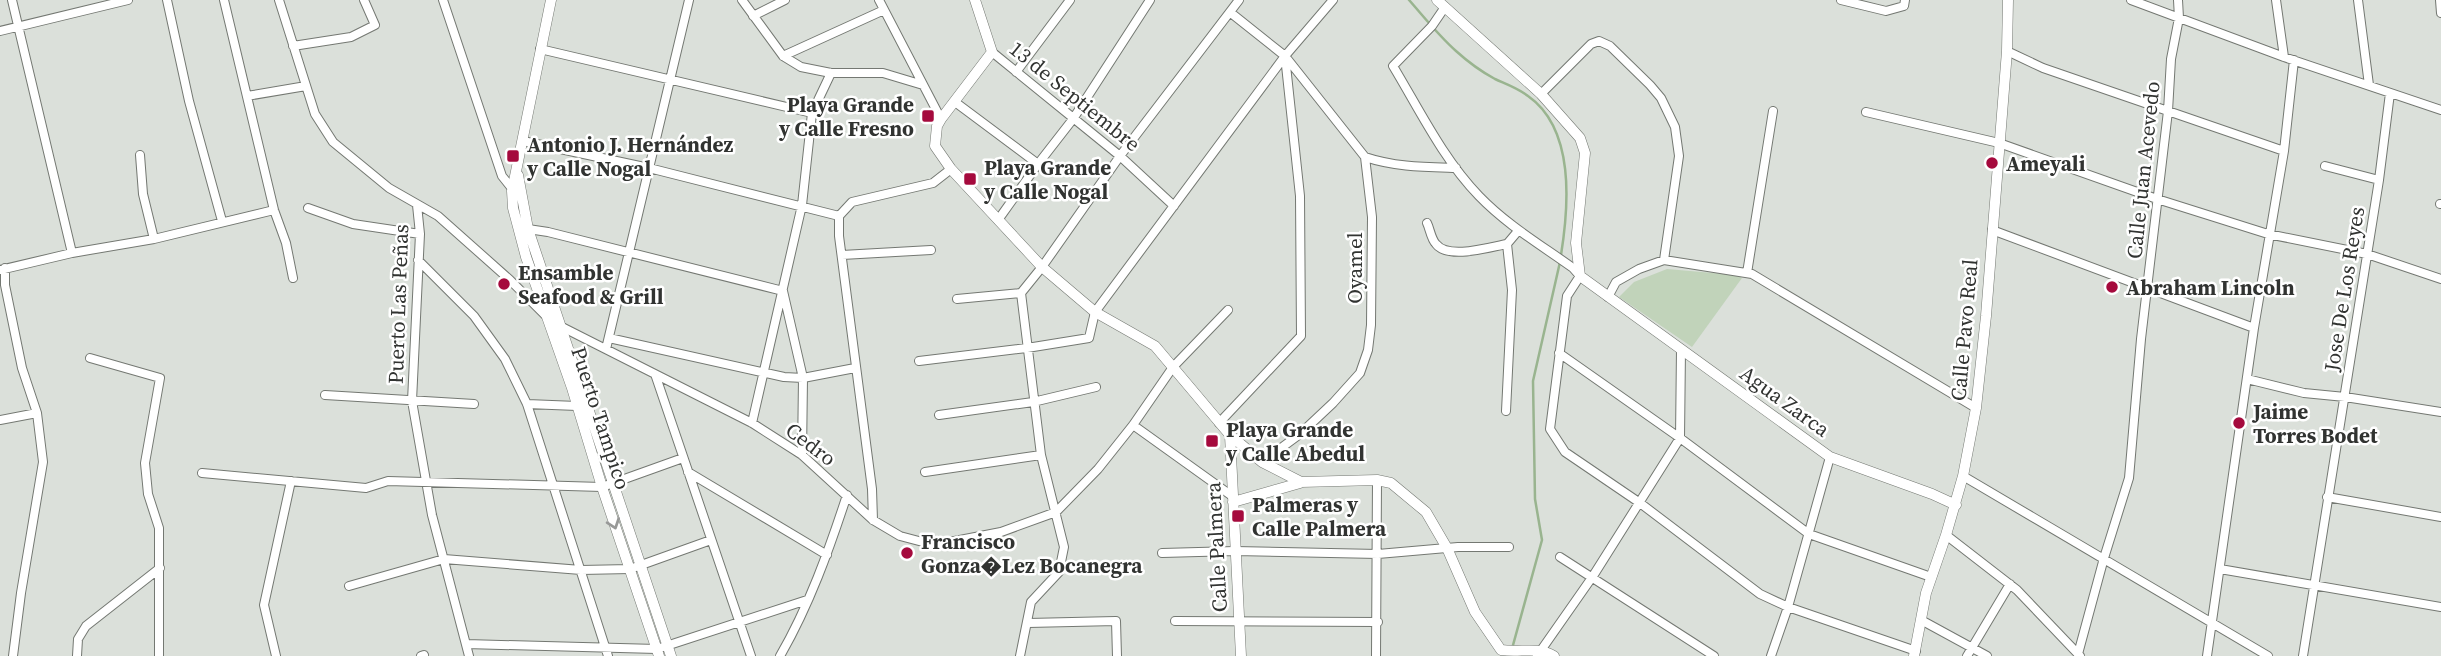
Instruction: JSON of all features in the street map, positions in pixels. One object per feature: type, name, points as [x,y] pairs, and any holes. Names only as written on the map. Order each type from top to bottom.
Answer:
[{"type":"street","points":[[12,0],[72,253]]},
{"type":"street","points":[[0,31],[92,4],[128,0]]},
{"type":"street","points":[[167,0],[189,101],[222,221]]},
{"type":"street","points":[[224,0],[293,278]]},
{"type":"street","name":"Puerto Las Peñas","points":[[279,0],[315,114],[333,142],[389,188],[417,205],[420,234],[412,401],[427,483],[468,656]]},
{"type":"street","points":[[293,46],[351,37],[375,25],[364,0]]},
{"type":"street","points":[[443,0],[502,176],[517,191]]},
{"type":"street","points":[[517,191],[523,141],[551,0]]},
{"type":"street","points":[[606,349],[689,0]]},
{"type":"street","points":[[742,0],[783,56],[801,68],[831,73],[883,73],[923,85]]},
{"type":"street","points":[[753,16],[785,0]]},
{"type":"street","points":[[879,0],[941,119]]},
{"type":"street","points":[[1016,72],[1070,0]]},
{"type":"street","points":[[998,220],[1073,118],[1150,0]]},
{"type":"street","points":[[1020,656],[1031,602],[1059,572],[1063,547],[1041,455],[1021,293],[1239,0]]},
{"type":"street","points":[[919,361],[1089,338],[1095,312],[1285,57],[1333,0]]},
{"type":"street","points":[[1841,0],[1886,11],[1903,6],[1905,0]]},
{"type":"street","name":"Calle Pavo Real","points":[[1915,654],[1931,577],[1956,505],[1976,408],[2007,51],[2008,0]]},
{"type":"street","points":[[2132,0],[2284,57],[2441,110]]},
{"type":"street","name":"Calle Juan Acevedo","points":[[2079,655],[2104,558],[2129,478],[2168,111],[2171,59],[2179,18],[2178,0]]},
{"type":"street","points":[[2276,0],[2284,57]]},
{"type":"street","points":[[2358,0],[2369,85]]},
{"type":"street","points":[[2440,0],[2441,13]]},
{"type":"street","name":"13 de Septiembre","points":[[979,3],[992,52],[1121,156],[1174,206]]},
{"type":"street","points":[[1577,272],[1518,231],[1479,196],[1456,168],[1393,66],[1432,26],[1441,4],[1541,94],[1580,138],[1585,153],[1576,243],[1577,272],[1567,296],[1550,429],[1565,452],[1640,503],[1760,594],[1915,654]]},
{"type":"street","points":[[783,56],[884,10]]},
{"type":"street","points":[[1231,13],[1285,57],[1365,156],[1384,163],[1412,167],[1456,168]]},
{"type":"street","points":[[1541,94],[1591,44],[1599,41],[1610,46],[1661,98],[1675,127],[1679,156],[1664,260]]},
{"type":"street","points":[[540,49],[812,113]]},
{"type":"street","points":[[2007,51],[2043,68],[2284,151]]},
{"type":"street","points":[[992,52],[937,126],[935,146],[951,169],[1042,267],[1095,312],[1155,346],[1230,435],[1262,462],[1301,482]]},
{"type":"street","points":[[1219,423],[1301,336],[1300,196],[1285,57]]},
{"type":"street","points":[[2207,656],[2268,234],[2284,151],[2294,60]]},
{"type":"street","points":[[752,423],[802,205],[812,113],[831,73]]},
{"type":"street","points":[[247,96],[306,86]]},
{"type":"street","name":"Jose De Los Reyes","points":[[2303,656],[2379,180],[2390,93]]},
{"type":"street","points":[[955,102],[1038,164]]},
{"type":"street","points":[[1747,273],[1773,111]]},
{"type":"street","points":[[1866,112],[1999,143],[2157,199],[2268,234],[2367,254],[2441,279]]},
{"type":"street","points":[[523,141],[649,168],[839,216]]},
{"type":"street","points":[[140,155],[143,194],[154,239]]},
{"type":"street","name":"Oyamel","points":[[1262,462],[1300,434],[1334,403],[1360,373],[1368,350],[1373,284],[1372,217],[1365,156]]},
{"type":"street","points":[[2325,166],[2379,180]]},
{"type":"street","points":[[873,520],[872,489],[855,368],[839,216],[852,202],[933,183],[951,169]]},
{"type":"street","name":"Puerto Tampico","points":[[517,191],[560,326],[630,569],[658,653]]},
{"type":"street","name":"Puerto Tampico","points":[[517,191],[513,208],[526,257],[577,405],[641,565],[670,651]]},
{"type":"street","name":"Cedro","points":[[417,205],[446,223],[510,280],[548,319],[752,423],[802,455],[873,520],[900,536],[934,545],[1001,532],[1056,512],[1090,478],[1133,425],[1173,367],[1228,310]]},
{"type":"street","points":[[308,208],[353,224],[420,234]]},
{"type":"street","points":[[13,656],[43,462],[37,413],[22,368],[2,269],[72,253],[154,239],[274,210]]},
{"type":"street","points":[[1427,223],[1436,244],[1446,251],[1471,251],[1507,244],[1518,231]]},
{"type":"street","points":[[528,229],[783,291]]},
{"type":"street","points":[[1992,230],[2254,328]]},
{"type":"street","points":[[1506,411],[1512,290],[1507,244]]},
{"type":"street","points":[[842,255],[931,250]]},
{"type":"street","points":[[418,260],[474,316],[505,359],[527,404],[607,652]]},
{"type":"street","points":[[1608,297],[1616,282],[1639,269],[1664,260],[1747,273],[1976,408]]},
{"type":"street","name":"Agua Zarca","points":[[1577,272],[1830,457],[1956,505]]},
{"type":"street","points":[[783,291],[803,378],[802,455]]},
{"type":"street","points":[[957,299],[1021,293]]},
{"type":"street","points":[[608,338],[764,374],[803,378],[855,368]]},
{"type":"street","points":[[1539,653],[1593,576],[1680,438],[1681,349]]},
{"type":"street","points":[[1559,353],[1680,438],[1809,534],[1931,577]]},
{"type":"street","points":[[90,358],[160,378],[145,463],[148,494],[159,528],[159,656]]},
{"type":"street","points":[[656,374],[751,656]]},
{"type":"street","points":[[2247,379],[2304,393],[2441,412]]},
{"type":"street","points":[[939,415],[1033,402],[1096,387]]},
{"type":"street","points":[[325,395],[474,404]]},
{"type":"street","points":[[527,404],[577,405]]},
{"type":"street","points":[[0,420],[37,413]]},
{"type":"street","points":[[1133,425],[1232,499],[1301,482],[1377,480],[1391,483],[1426,512],[1447,548],[1475,612],[1501,650],[1554,656]]},
{"type":"street","name":"Calle Palmera","points":[[1230,435],[1241,656]]},
{"type":"street","points":[[925,472],[1041,455]]},
{"type":"street","points":[[1772,656],[1830,457]]},
{"type":"street","points":[[202,473],[366,488],[388,481],[607,485],[683,458]]},
{"type":"street","points":[[688,472],[827,555]]},
{"type":"street","points":[[1963,476],[2268,656]]},
{"type":"street","points":[[1376,656],[1377,480]]},
{"type":"street","points":[[276,656],[264,605],[291,481]]},
{"type":"street","points":[[780,656],[827,555],[847,495]]},
{"type":"street","points":[[2327,497],[2441,517]]},
{"type":"street","points":[[1946,535],[2010,584],[2079,655]]},
{"type":"street","points":[[349,586],[444,559],[581,570],[630,569],[711,540]]},
{"type":"street","points":[[1162,553],[1235,551],[1378,554],[1447,548],[1509,547]]},
{"type":"street","points":[[1560,557],[1714,656]]},
{"type":"street","points":[[76,656],[78,639],[86,626],[160,568]]},
{"type":"street","points":[[2220,569],[2441,607]]},
{"type":"street","points":[[1967,656],[2010,584]]},
{"type":"street","points":[[466,644],[658,653],[670,651],[738,623],[807,600]]},
{"type":"street","points":[[1921,620],[1987,656]]},
{"type":"street","points":[[1028,623],[1116,621],[1117,656]]},
{"type":"street","points":[[1175,621],[1378,622]]},
{"type":"green space","points":[[1667,269],[1736,275],[1742,278],[1692,347],[1619,297],[1634,282]]},
{"type":"waterway","points":[[1409,0],[1460,55],[1490,76],[1528,96],[1543,110],[1554,128],[1565,169],[1566,214],[1561,255]]},
{"type":"waterway","points":[[1510,656],[1542,540],[1535,499],[1533,381],[1560,262]]},
{"type":"place","name":"Playa Grande y Calle Fresno","points":[[928,116]]},
{"type":"place","name":"Antonio J. Hernández y Calle Nogal","points":[[513,156]]},
{"type":"place","name":"Ameyali","points":[[1992,163]]},
{"type":"place","name":"Playa Grande y Calle Nogal","points":[[970,179]]},
{"type":"place","name":"Ensamble Seafood & Grill","points":[[504,284]]},
{"type":"place","name":"Abraham Lincoln","points":[[2112,287]]},
{"type":"place","name":"Jaime Torres Bodet","points":[[2239,423]]},
{"type":"place","name":"Playa Grande y Calle Abedul","points":[[1212,441]]},
{"type":"place","name":"Palmeras y Calle Palmera","points":[[1238,516]]},
{"type":"place","name":"Francisco Gonza�Lez Bocanegra","points":[[907,553]]}]
